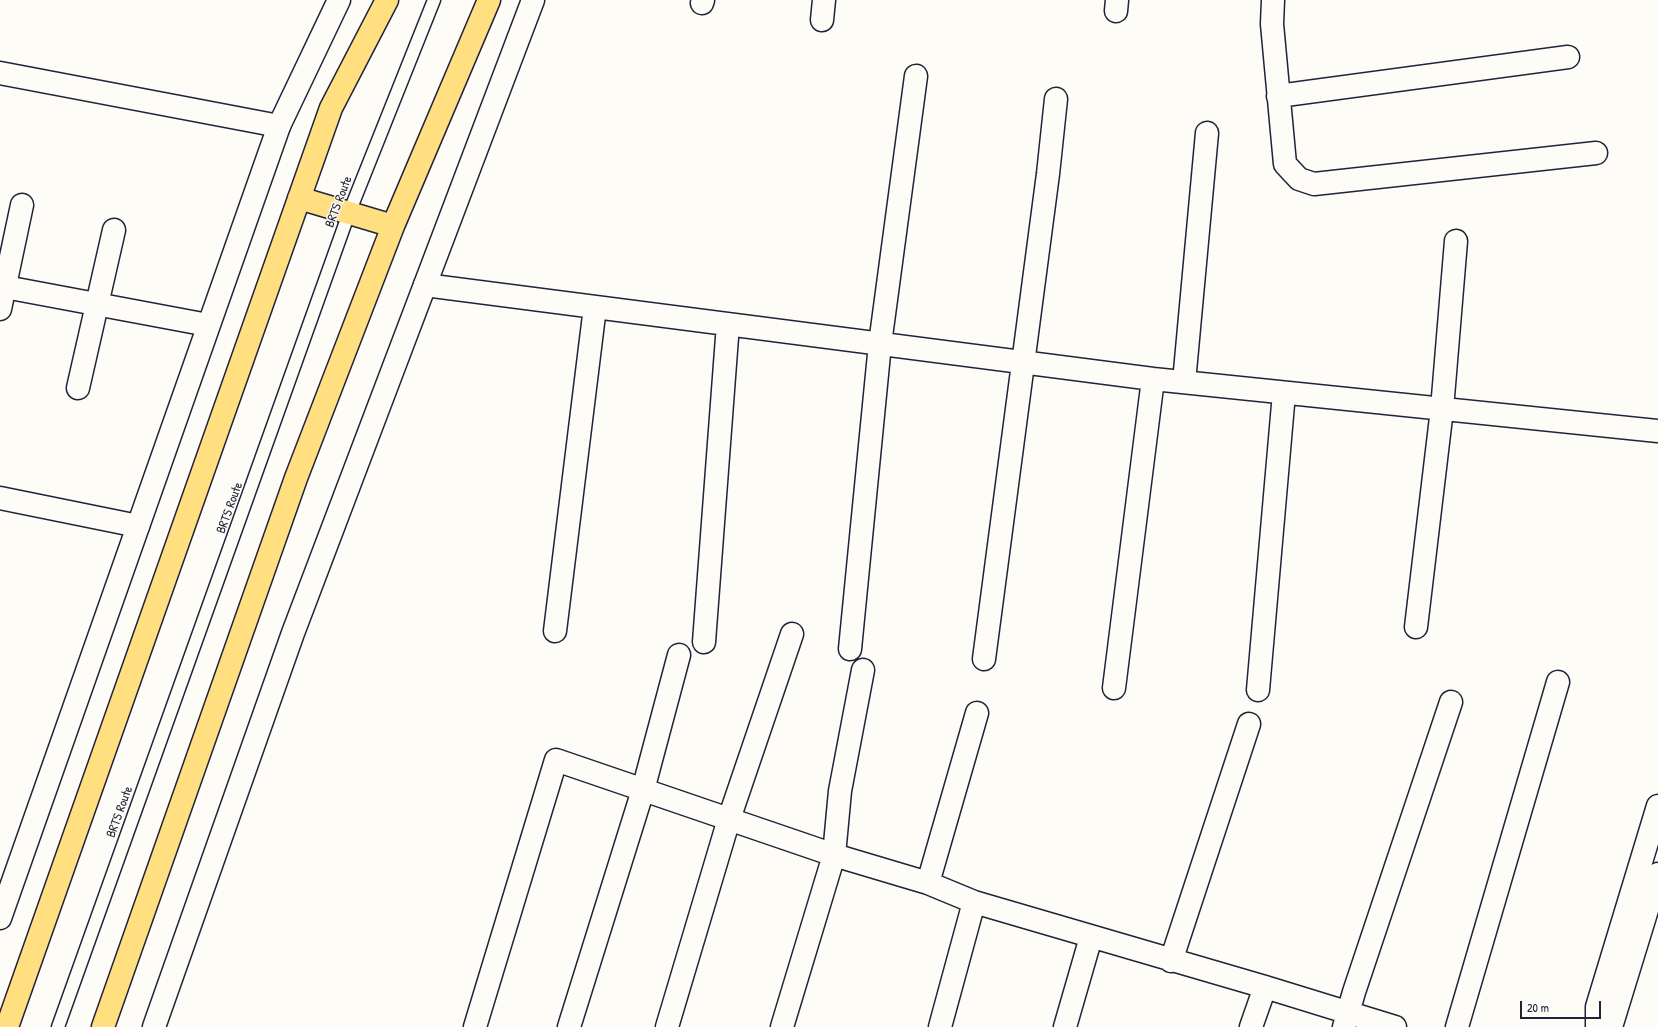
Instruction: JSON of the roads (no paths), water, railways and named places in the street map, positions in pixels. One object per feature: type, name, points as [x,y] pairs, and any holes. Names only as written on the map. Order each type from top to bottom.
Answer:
[{"type":"main road","points":[[7,1027],[331,108],[387,0]]},
{"type":"main road","points":[[103,1027],[296,478],[393,226],[489,0]]},
{"type":"main road","points":[[299,198],[393,226]]},
{"type":"street","points":[[0,918],[279,126],[339,0]]},
{"type":"street","points":[[154,1027],[293,633],[533,0]]},
{"type":"street","points":[[1273,0],[1272,24],[1285,164],[1299,179],[1314,184],[1596,153]]},
{"type":"street","points":[[1278,96],[1568,57]]},
{"type":"street","points":[[0,73],[279,126]]},
{"type":"street","points":[[850,649],[880,344],[916,76]]},
{"type":"street","points":[[984,659],[1024,362],[1056,100]]},
{"type":"street","points":[[1184,382],[1207,134]]},
{"type":"street","points":[[0,309],[3,287],[22,205]]},
{"type":"street","points":[[78,388],[114,230]]},
{"type":"street","points":[[1416,627],[1442,409],[1456,241]]},
{"type":"street","points":[[425,285],[1153,379],[1658,432]]},
{"type":"street","points":[[3,287],[208,325]]},
{"type":"street","points":[[555,631],[594,307]]},
{"type":"street","points":[[704,642],[728,324]]},
{"type":"street","points":[[1114,688],[1153,379]]},
{"type":"street","points":[[1258,690],[1284,392]]},
{"type":"street","points":[[0,498],[138,526]]},
{"type":"street","points":[[667,1027],[729,819],[792,634]]},
{"type":"street","points":[[569,1027],[643,790],[679,655]]},
{"type":"street","points":[[782,1027],[834,855],[840,791],[863,670]]},
{"type":"street","points":[[1457,1027],[1558,682]]},
{"type":"street","points":[[1346,1020],[1451,702]]},
{"type":"street","points":[[928,883],[977,713]]},
{"type":"street","points":[[1171,961],[1248,724]]},
{"type":"street","points":[[475,1027],[556,760],[834,855],[928,883],[974,902],[1171,961],[1265,987],[1346,1020],[1395,1027]]},
{"type":"street","points":[[1597,1027],[1597,1007],[1658,806]]},
{"type":"street","points":[[1611,1027],[1658,874]]},
{"type":"street","points":[[940,1027],[974,902]]},
{"type":"street","points":[[1065,1027],[1091,937]]},
{"type":"street","points":[[1251,1027],[1265,987]]},
{"type":"lane","name":"BRTS Route","points":[[58,1027],[349,213],[434,0]]}]
